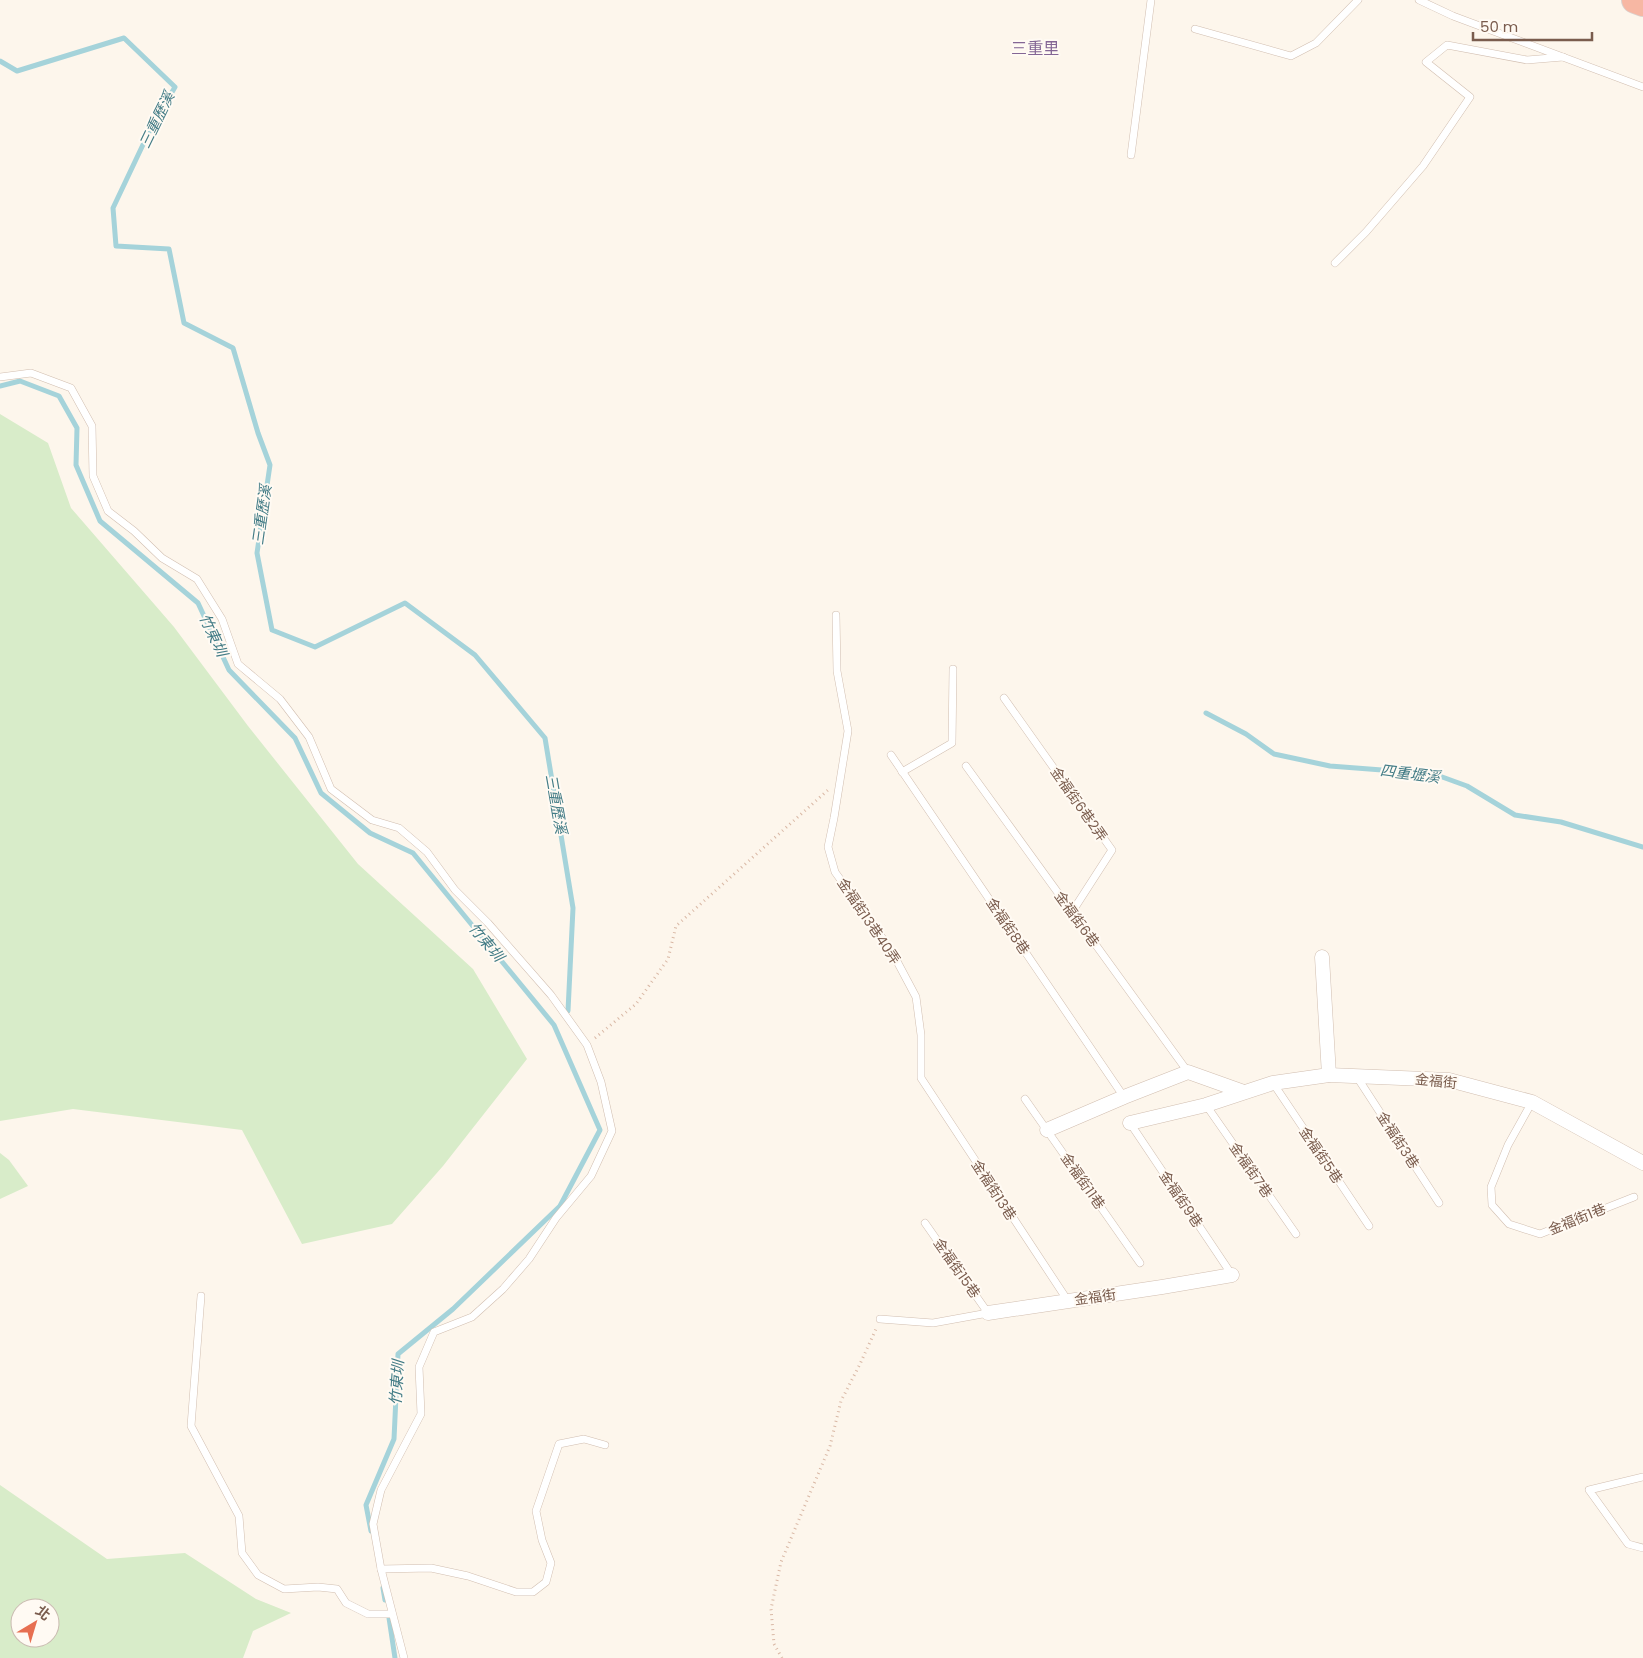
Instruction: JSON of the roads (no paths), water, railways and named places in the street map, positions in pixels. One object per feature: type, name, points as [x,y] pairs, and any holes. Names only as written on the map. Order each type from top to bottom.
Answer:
[{"type":"highway","points":[[1635,0],[1643,3]]},
{"type":"street","points":[[1322,957],[1329,1076]]},
{"type":"street","points":[[1047,1130],[1188,1072],[1244,1092]]},
{"type":"street","name":"金福街","points":[[1130,1123],[1206,1105],[1273,1083],[1329,1076],[1448,1080],[1532,1102],[1643,1163]]},
{"type":"street","name":"金福街","points":[[988,1313],[1232,1275]]},
{"type":"lane","points":[[1131,155],[1151,0]]},
{"type":"lane","points":[[1195,29],[1291,56],[1316,43],[1358,0]]},
{"type":"lane","points":[[1419,0],[1453,16],[1643,87]]},
{"type":"lane","points":[[1335,263],[1366,232],[1423,166],[1470,98],[1426,62],[1447,44],[1528,60],[1563,57]]},
{"type":"lane","points":[[0,377],[32,373],[71,388],[92,426],[93,476],[108,511],[134,531],[162,558],[197,579],[222,619],[238,664],[280,699],[309,737],[331,789],[372,820],[399,828],[427,852],[455,890],[488,923],[551,995],[586,1045],[601,1082],[612,1132],[591,1176],[556,1218],[529,1259],[503,1289],[472,1317],[434,1332],[419,1366],[421,1414],[381,1490],[373,1524],[381,1569],[404,1658]]},
{"type":"lane","name":"金福街13巷40弄","points":[[836,615],[837,671],[848,731],[828,847],[835,872],[890,950],[916,997],[921,1035],[921,1078]]},
{"type":"lane","points":[[902,772],[952,743],[953,669]]},
{"type":"lane","name":"金福街6巷2弄","points":[[1004,698],[1112,850],[1072,912]]},
{"type":"lane","name":"金福街8巷","points":[[891,755],[1124,1097]]},
{"type":"lane","name":"金福街6巷","points":[[966,766],[1188,1072]]},
{"type":"lane","name":"金福街3巷","points":[[1357,1076],[1439,1204]]},
{"type":"lane","name":"金福街13巷","points":[[921,1078],[1068,1301]]},
{"type":"lane","name":"金福街5巷","points":[[1273,1083],[1369,1226]]},
{"type":"lane","name":"金福街11巷","points":[[1025,1099],[1140,1263]]},
{"type":"lane","name":"金福街1巷","points":[[1532,1102],[1508,1144],[1491,1187],[1492,1205],[1508,1224],[1540,1234],[1634,1197]]},
{"type":"lane","name":"金福街7巷","points":[[1206,1105],[1296,1234]]},
{"type":"lane","name":"金福街9巷","points":[[1130,1123],[1232,1275]]},
{"type":"lane","name":"金福街15巷","points":[[925,1223],[988,1313]]},
{"type":"lane","points":[[201,1296],[191,1426],[239,1516],[242,1553],[258,1575],[284,1589],[318,1587],[337,1589],[346,1604],[368,1614],[392,1614]]},
{"type":"lane","points":[[880,1319],[933,1323],[988,1313]]},
{"type":"lane","points":[[381,1569],[431,1568],[468,1576],[516,1592],[533,1592],[546,1582],[551,1563],[542,1540],[536,1512],[559,1444],[584,1438],[605,1445]]},
{"type":"lane","points":[[1643,1476],[1590,1490],[1628,1544],[1643,1548]]},
{"type":"waterway","name":"三重歷溪","points":[[0,61],[17,71],[124,38],[175,87],[149,132],[113,208],[116,246],[169,249],[184,323],[233,348],[258,433],[270,465],[257,553],[272,630],[315,647],[405,603],[475,655],[545,738],[573,908],[568,1011]]},
{"type":"waterway","name":"竹東圳","points":[[0,386],[20,381],[59,396],[77,428],[76,465],[100,521],[198,603],[229,670],[295,738],[321,793],[370,833],[413,853],[554,1025],[600,1130],[560,1206],[453,1309],[398,1354],[394,1439],[366,1505],[371,1531]]},
{"type":"waterway","name":"四重壢溪","points":[[1206,713],[1246,734],[1274,754],[1330,766],[1434,774],[1467,786],[1515,815],[1561,822],[1643,847]]},
{"type":"waterway","name":"竹東圳","points":[[383,1588],[385,1600]]},
{"type":"waterway","name":"竹東圳","points":[[389,1618],[395,1658]]},
{"type":"district","name":"三重里","points":[[1035,48]]}]
